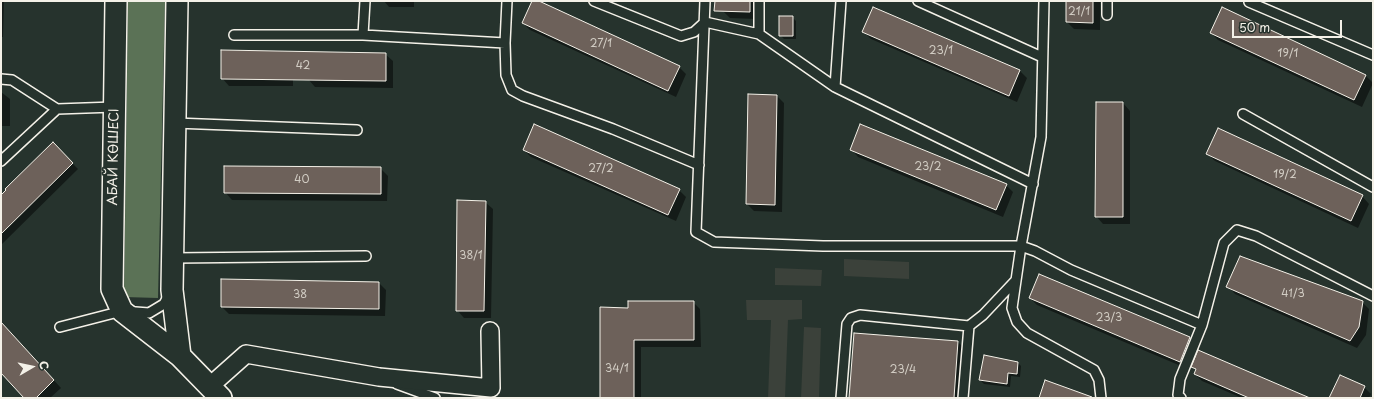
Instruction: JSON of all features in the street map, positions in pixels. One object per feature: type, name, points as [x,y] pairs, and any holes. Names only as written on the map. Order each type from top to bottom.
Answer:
[{"type":"street","name":"АБАЙ КӨШЕСІ","points":[[116,1],[112,289],[122,311]]},
{"type":"street","points":[[177,1],[174,258],[172,290],[180,356]]},
{"type":"street","points":[[122,311],[180,356],[215,392],[246,354],[379,377],[491,388],[490,331]]},
{"type":"lane","points":[[363,35],[365,1]]},
{"type":"lane","points":[[507,1],[505,43],[506,75],[512,90],[523,96],[613,129],[699,165]]},
{"type":"lane","points":[[594,1],[681,36],[694,32],[705,22]]},
{"type":"lane","points":[[705,1],[696,232],[714,242],[823,246],[1021,246],[1035,251],[1071,270],[1202,325]]},
{"type":"lane","points":[[759,1],[759,34]]},
{"type":"lane","points":[[834,87],[841,1]]},
{"type":"lane","points":[[918,1],[1042,57]]},
{"type":"lane","points":[[1044,1],[1041,137],[1021,246],[1012,308],[1017,322],[1027,333],[1094,370],[1099,380],[1101,398]]},
{"type":"lane","points":[[1107,1],[1107,15]]},
{"type":"lane","points":[[1249,2],[1373,55]]},
{"type":"lane","points":[[705,22],[759,34],[834,87],[1033,184]]},
{"type":"lane","points":[[234,35],[363,35],[505,43]]},
{"type":"lane","points":[[1,79],[12,80],[57,109],[114,107]]},
{"type":"lane","points":[[1,160],[57,109]]},
{"type":"lane","points":[[1243,114],[1373,187]]},
{"type":"lane","points":[[175,123],[357,130]]},
{"type":"lane","points":[[1181,398],[1178,395],[1180,379],[1202,325],[1224,243],[1237,230],[1256,236],[1373,296]]},
{"type":"lane","points":[[174,258],[366,256]]},
{"type":"lane","points":[[840,398],[847,324],[851,318],[860,315],[969,326],[983,315],[1016,280]]},
{"type":"lane","points":[[60,327],[122,311],[148,313],[164,304],[172,290]]},
{"type":"lane","points":[[964,398],[969,326]]},
{"type":"lane","points":[[379,377],[435,398]]},
{"type":"shaded area","points":[[844,259],[909,262],[909,279],[844,276]]},
{"type":"shaded area","points":[[775,268],[822,270],[821,286],[775,285]]},
{"type":"shaded area","points":[[746,300],[802,300],[802,319],[788,320],[785,398],[768,398],[771,320],[747,320]]},
{"type":"shaded area","points":[[804,327],[821,328],[819,398],[801,398]]},
{"type":"green space","points":[[128,1],[165,1],[158,298],[124,297]]},
{"type":"building","points":[[532,1],[539,1],[680,66],[668,91],[522,23]]},
{"type":"building","points":[[715,1],[750,1],[750,12],[714,11]]},
{"type":"building","points":[[1066,1],[1093,1],[1093,23],[1066,22]]},
{"type":"building","points":[[873,7],[1020,70],[1009,96],[862,32]]},
{"type":"building","points":[[1222,7],[1366,75],[1354,100],[1210,33]]},
{"type":"building","points":[[779,16],[793,16],[793,36],[779,36]]},
{"type":"building","points":[[221,50],[386,53],[386,81],[221,79]]},
{"type":"building","points":[[748,94],[777,95],[775,205],[746,204]]},
{"type":"building","points":[[1096,102],[1123,102],[1123,217],[1095,217]]},
{"type":"building","points":[[534,124],[680,189],[668,215],[523,150]]},
{"type":"building","points":[[860,124],[1007,184],[996,210],[850,150]]},
{"type":"building","points":[[1218,128],[1363,195],[1351,221],[1206,154]]},
{"type":"building","points":[[53,142],[73,163],[1,234],[1,195],[6,190],[5,189]]},
{"type":"building","points":[[224,166],[381,167],[381,194],[224,193]]},
{"type":"building","points":[[457,200],[486,201],[484,311],[456,311]]},
{"type":"building","points":[[1240,256],[1363,301],[1359,327],[1350,341],[1226,287]]},
{"type":"building","points":[[1039,274],[1190,337],[1180,362],[1029,298]]},
{"type":"building","points":[[221,279],[379,282],[379,309],[221,307]]},
{"type":"building","points":[[628,301],[694,301],[694,340],[634,340],[634,398],[600,398],[600,307],[628,308]]},
{"type":"building","points":[[1,322],[54,380],[36,398],[24,398],[1,373]]},
{"type":"building","points":[[854,333],[958,341],[954,398],[849,398]]},
{"type":"building","points":[[1198,350],[1310,398],[1249,398],[1194,374],[1196,369],[1191,367]]},
{"type":"building","points":[[984,355],[1018,362],[1017,374],[1008,373],[1007,384],[979,380]]},
{"type":"building","points":[[1340,375],[1365,386],[1360,398],[1329,398]]},
{"type":"building","points":[[1045,380],[1092,397],[1092,398],[1039,398]]}]
